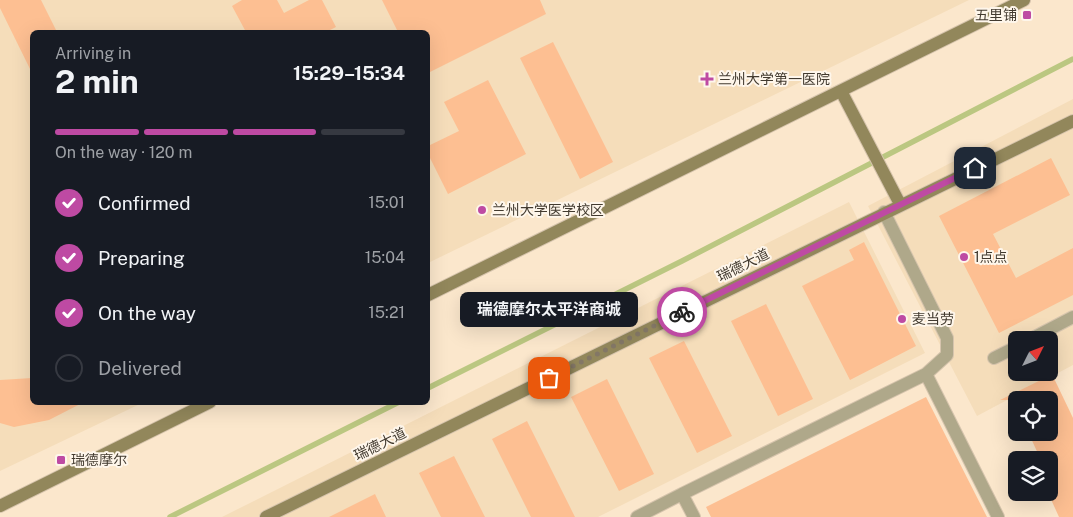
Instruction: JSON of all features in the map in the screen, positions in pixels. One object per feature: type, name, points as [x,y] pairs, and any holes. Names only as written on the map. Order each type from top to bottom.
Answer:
[{"type":"street","points":[[430,294],[1024,0]]},
{"type":"street","points":[[841,91],[900,204]]},
{"type":"street","name":"瑞德大道","points":[[266,517],[1073,120]]},
{"type":"street","points":[[637,517],[926,374],[947,354],[947,338],[884,212]]},
{"type":"street","points":[[1047,331],[1073,318]]},
{"type":"street","points":[[994,358],[1008,351]]},
{"type":"street","points":[[926,374],[998,517]]},
{"type":"street","points":[[0,506],[204,405]]},
{"type":"street","points":[[682,494],[694,517]]},
{"type":"shaded area","name":"兰州大学医学校区","points":[[0,0],[969,0],[430,262],[430,30],[30,30],[30,405],[138,405],[0,471]]},
{"type":"shaded area","points":[[1073,99],[1073,365],[1058,373],[1058,331],[1008,331],[1008,381],[1043,381],[1024,391],[1008,391],[1008,400],[977,416],[868,206]]},
{"type":"shaded area","points":[[849,202],[925,353],[598,517],[222,517]]},
{"type":"building","points":[[0,0],[41,0],[56,30],[30,30],[30,69],[0,8]]},
{"type":"building","points":[[242,0],[277,0],[284,13],[309,0],[322,0],[336,27],[330,30],[245,30],[232,6]]},
{"type":"building","points":[[382,0],[540,0],[546,14],[430,72],[430,30],[397,30]]},
{"type":"building","points":[[553,42],[613,162],[580,179],[520,58]]},
{"type":"building","points":[[488,80],[526,154],[448,194],[430,158],[430,145],[459,131],[444,102]]},
{"type":"building","points":[[1051,158],[1070,195],[993,234],[1016,278],[1073,248],[1073,295],[999,333],[939,216]]},
{"type":"building","points":[[864,242],[916,346],[850,380],[802,286],[854,260],[849,250]]},
{"type":"building","points":[[766,304],[813,399],[778,416],[731,321]]},
{"type":"building","points":[[684,341],[732,436],[697,453],[649,358]]},
{"type":"building","points":[[30,378],[30,405],[78,405],[49,420],[14,427],[0,423],[0,380]]},
{"type":"building","points":[[607,379],[654,474],[619,491],[571,397]]},
{"type":"building","points":[[1039,381],[1055,381],[1073,418],[1073,517],[1059,517],[1052,501],[1058,501],[1058,451],[1037,451],[1032,441],[1058,441],[1058,391],[1018,391]]},
{"type":"building","points":[[1008,396],[1008,400],[1000,400]]},
{"type":"building","points":[[926,397],[987,517],[711,517],[706,507]]},
{"type":"building","points":[[527,421],[575,517],[531,517],[492,439]]},
{"type":"building","points":[[454,456],[485,517],[441,517],[419,473]]},
{"type":"building","points":[[375,494],[386,517],[329,517]]},
{"type":"waterway","points":[[430,387],[682,261],[1073,59]]},
{"type":"waterway","points":[[170,517],[393,405]]},
{"type":"way so far","points":[[549,378],[682,312]]},
{"type":"place","name":"五里铺","points":[[1027,15]]},
{"type":"place","name":"兰州大学第一医院","points":[[707,79]]},
{"type":"place","name":"兰州大学医学校区","points":[[482,210]]},
{"type":"place","name":"1点点","points":[[964,257]]},
{"type":"place","name":"麦当劳","points":[[902,319]]},
{"type":"place","name":"瑞德摩尔太平洋商城","points":[[549,378]]},
{"type":"place","name":"瑞德摩尔","points":[[61,460]]},
{"type":"route","points":[[682,312],[975,168]]}]
